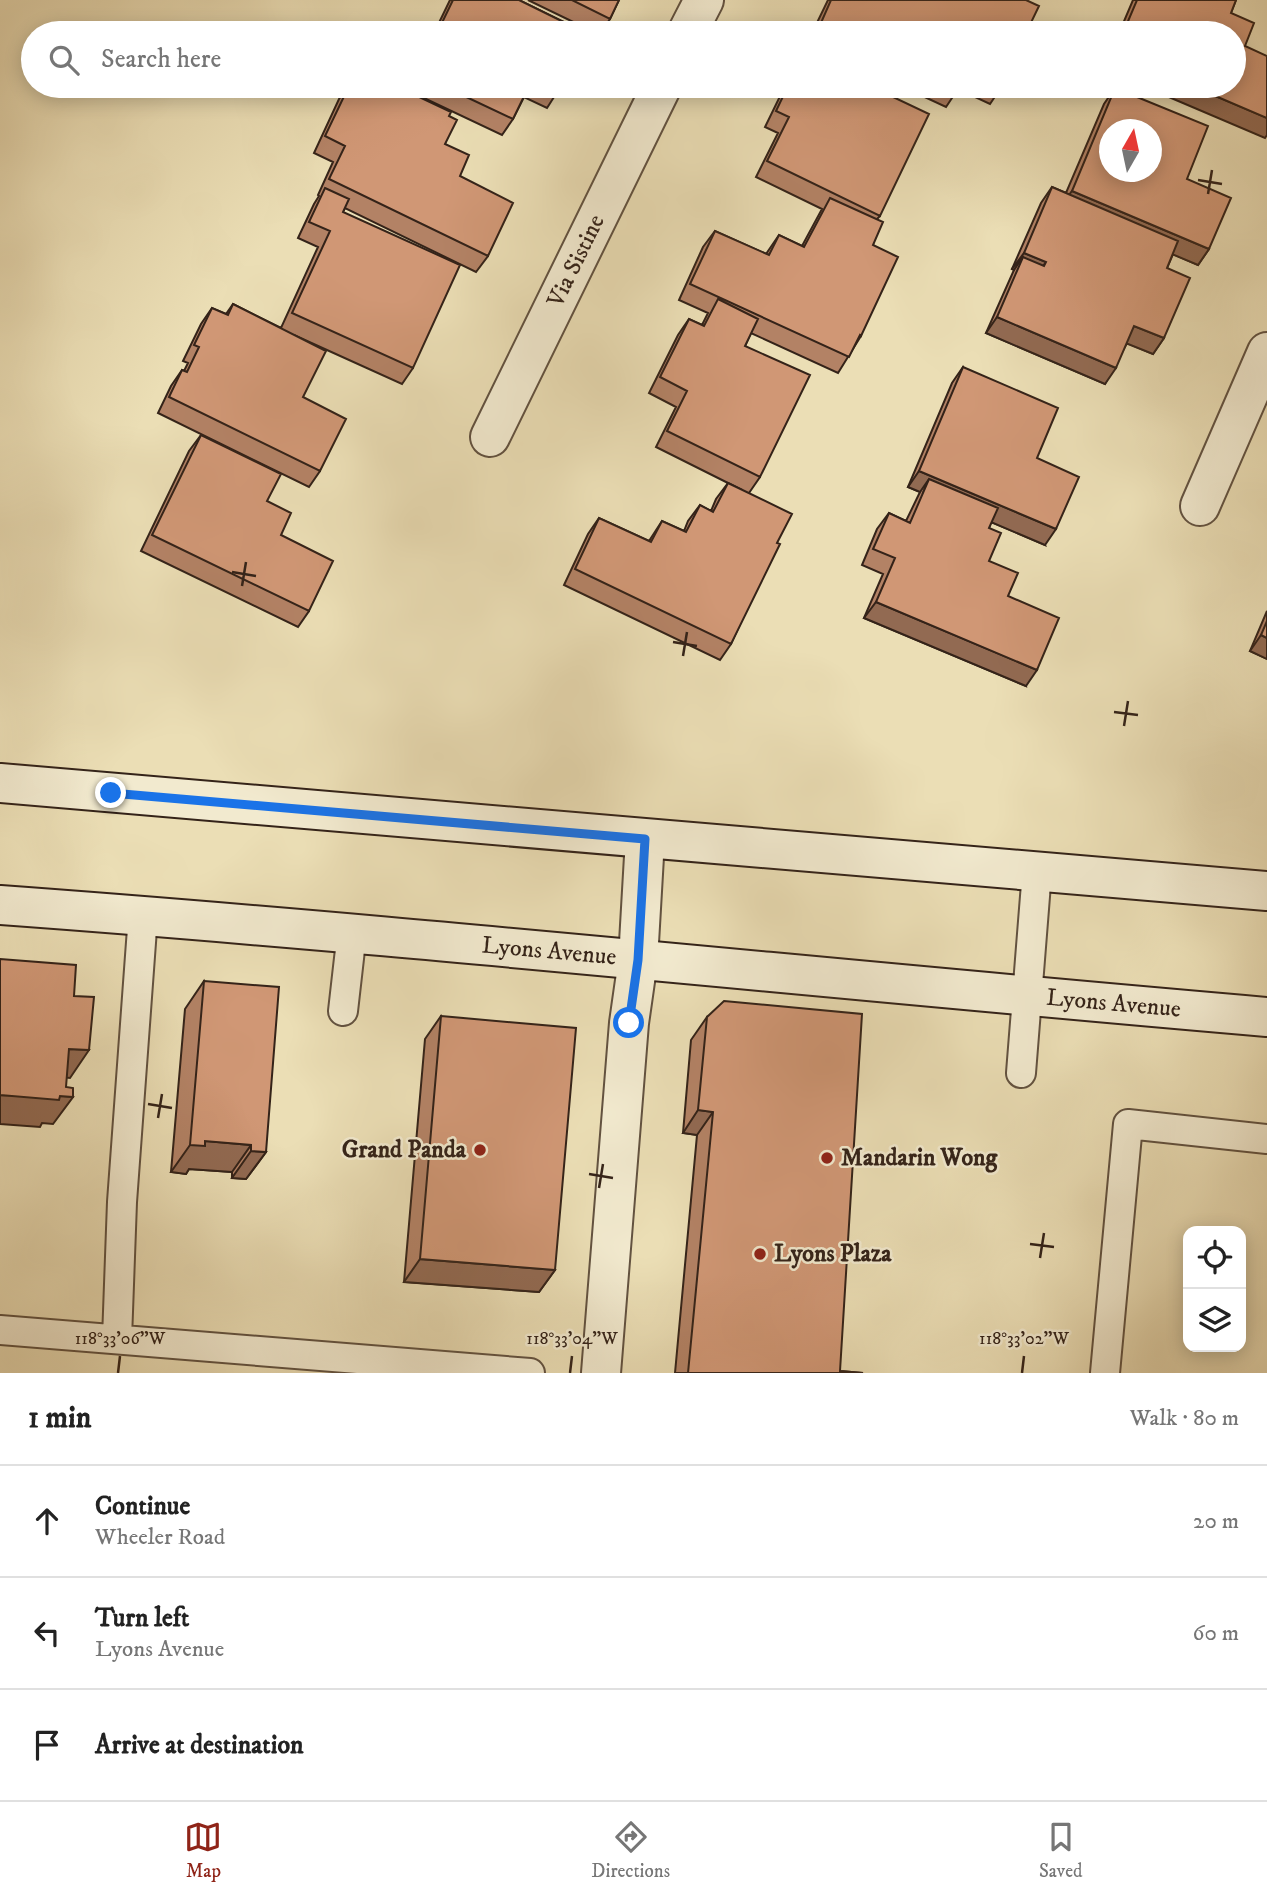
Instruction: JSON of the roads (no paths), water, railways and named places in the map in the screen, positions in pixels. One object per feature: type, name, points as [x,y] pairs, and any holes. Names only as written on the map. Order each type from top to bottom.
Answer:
[{"type":"main road","points":[[693,21],[704,0]]},
{"type":"main road","name":"Via Sistine","points":[[490,437],[656,98]]},
{"type":"main road","points":[[1200,506],[1267,352]]},
{"type":"main road","points":[[0,783],[1267,891]]},
{"type":"main road","points":[[601,1373],[628,1036],[638,960],[645,839]]},
{"type":"main road","name":"Lyons Avenue","points":[[0,905],[352,932],[1267,1017]]},
{"type":"lane","points":[[1021,1073],[1037,871]]},
{"type":"lane","points":[[117,1339],[122,1202],[143,915]]},
{"type":"lane","points":[[343,1011],[352,932]]},
{"type":"lane","points":[[1105,1373],[1128,1124],[1267,1139]]},
{"type":"lane","points":[[0,1330],[530,1373]]},
{"type":"place","name":"Grand Panda","points":[[480,1150]]},
{"type":"place","name":"Mandarin Wong","points":[[827,1158]]},
{"type":"place","name":"Lyons Plaza","points":[[760,1254]]}]
